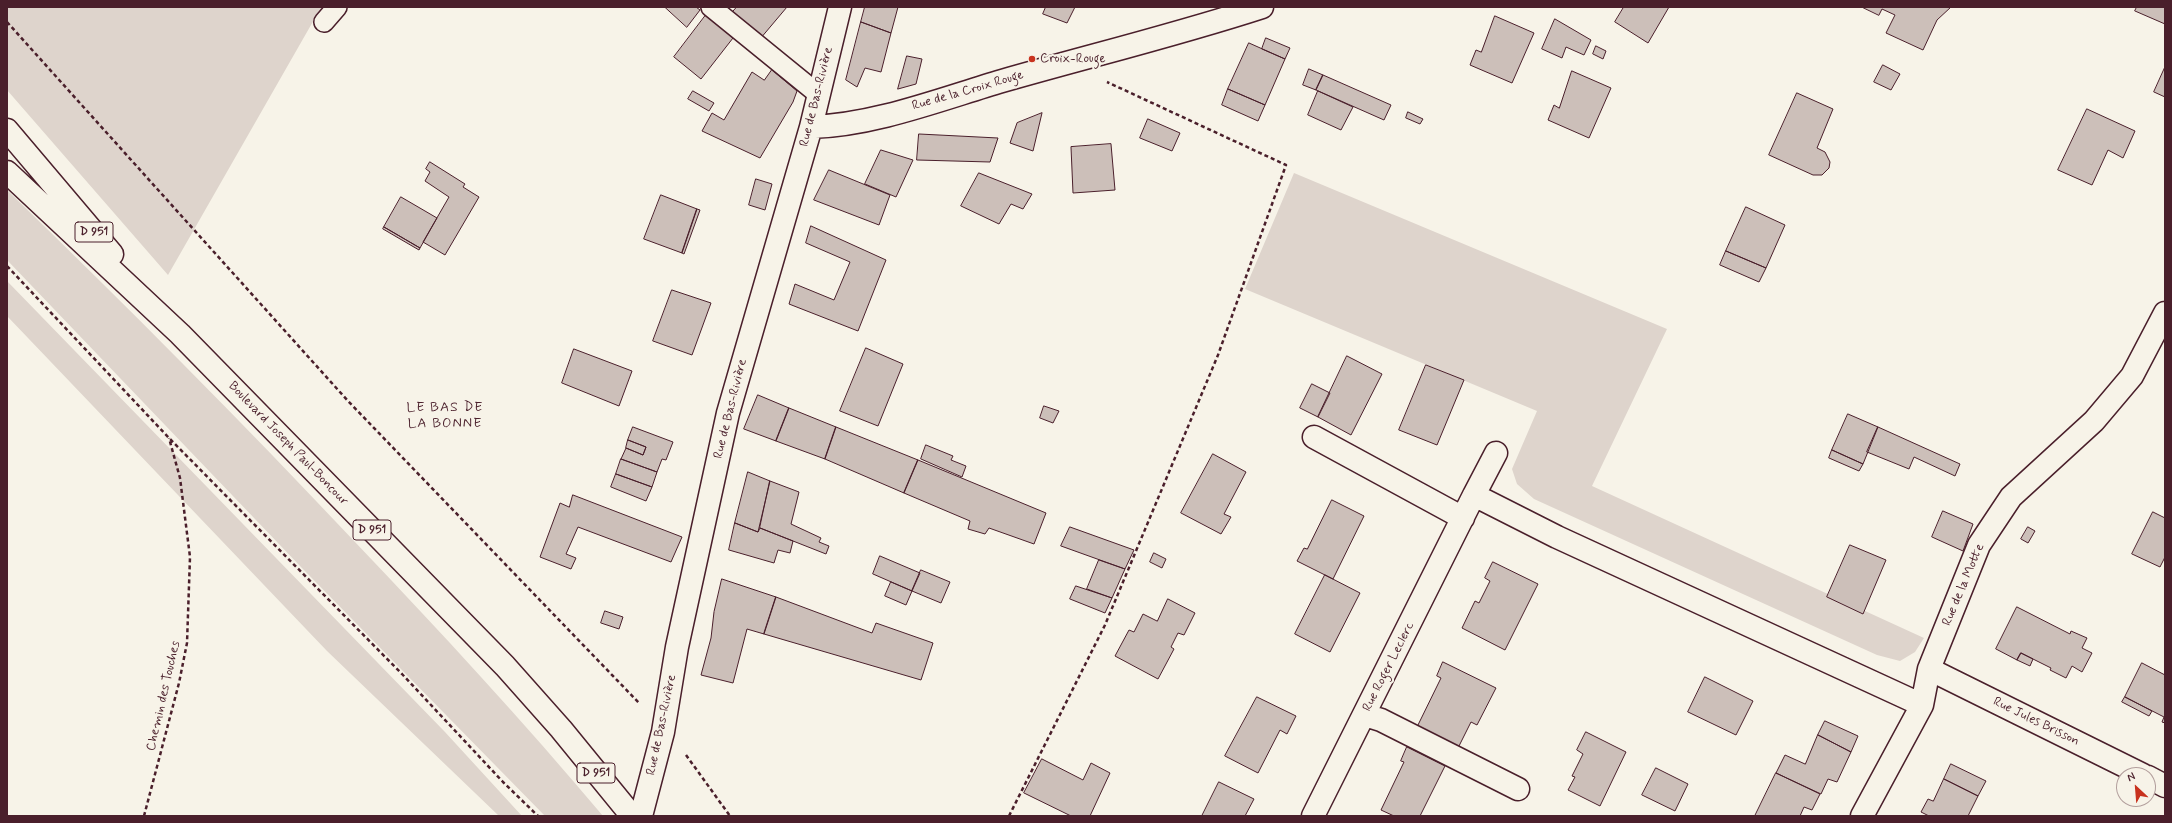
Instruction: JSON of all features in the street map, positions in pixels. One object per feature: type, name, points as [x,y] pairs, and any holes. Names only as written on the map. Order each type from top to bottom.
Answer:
[{"type":"street","name":"Rue de Bas-Rivière","points":[[641,816],[663,732],[677,647],[728,413],[811,127],[840,7]]},
{"type":"street","name":"Rue de la Croix Rouge","points":[[811,127],[832,126],[871,119],[1066,63],[1186,31],[1262,7]]},
{"type":"street","name":"Boulevard Joseph Paul-Boncour","points":[[7,130],[180,334]]},
{"type":"street","name":"Boulevard Joseph Paul-Boncour","points":[[7,172],[180,334],[505,666],[561,729],[632,816]]},
{"type":"street","name":"Rue de la Motte","points":[[1862,816],[1922,705],[1929,669],[1979,545],[2011,497],[2094,421],[2132,376],[2165,313]]},
{"type":"street","points":[[1314,437],[1463,518]]},
{"type":"street","name":"Rue Roger Leclerc","points":[[1314,816],[1496,453]]},
{"type":"street","points":[[1474,495],[1557,537],[1922,705]]},
{"type":"street","name":"Rue Jules Brisson","points":[[1929,669],[2127,767]]},
{"type":"street","points":[[1365,715],[1381,720],[1518,790]]},
{"type":"street","points":[[2156,781],[2165,786]]},
{"type":"lane","points":[[324,22],[337,7]]},
{"type":"lane","points":[[711,7],[818,94]]},
{"type":"path","points":[[7,22],[348,401],[649,713],[663,732],[682,750],[730,816]]},
{"type":"path","points":[[1009,816],[1105,625],[1218,355],[1286,165],[1066,63]]},
{"type":"path","points":[[7,266],[169,438],[391,662],[503,782],[538,816]]},
{"type":"path","name":"Chemin des Touches","points":[[144,816],[179,683],[187,643],[190,557],[180,478],[169,438]]},
{"type":"shaded area","points":[[7,7],[324,7],[315,18],[168,275],[7,90]]},
{"type":"shaded area","points":[[1294,173],[1667,329],[1592,486],[1924,638],[1915,652],[1900,661],[1877,655],[1534,499],[1517,484],[1512,469],[1537,411],[1245,289]]},
{"type":"shaded area","points":[[7,190],[183,364],[312,497],[481,677],[603,816],[545,816],[300,566],[7,260]]},
{"type":"shaded area","points":[[7,281],[445,732],[522,816],[499,816],[327,651],[7,316]]},
{"type":"building","points":[[665,7],[696,7],[700,10],[687,27]]},
{"type":"building","points":[[737,7],[787,7],[760,39],[730,15]]},
{"type":"building","points":[[865,7],[898,7],[891,33],[861,22]]},
{"type":"building","points":[[1046,7],[1075,7],[1067,23],[1043,14]]},
{"type":"building","points":[[1624,7],[1669,7],[1648,43],[1615,22]]},
{"type":"building","points":[[1862,7],[1951,7],[1937,20],[1923,50],[1886,33],[1895,15],[1882,9],[1879,15]]},
{"type":"building","points":[[2137,7],[2165,7],[2165,24],[2135,11]]},
{"type":"building","points":[[706,15],[733,38],[701,79],[674,57]]},
{"type":"building","points":[[1495,16],[1534,33],[1512,83],[1470,65],[1476,50],[1481,52]]},
{"type":"building","points":[[1555,19],[1591,40],[1584,55],[1566,47],[1562,58],[1542,49]]},
{"type":"building","points":[[861,22],[891,33],[881,72],[865,68],[857,87],[846,80]]},
{"type":"building","points":[[1266,38],[1290,48],[1285,59],[1262,49]]},
{"type":"building","points":[[1249,43],[1285,59],[1265,105],[1228,89]]},
{"type":"building","points":[[1596,46],[1606,51],[1603,59],[1593,54]]},
{"type":"building","points":[[907,56],[922,59],[916,84],[898,89]]},
{"type":"building","points":[[1883,65],[1900,74],[1891,90],[1874,82]]},
{"type":"building","points":[[2165,67],[2165,97],[2154,92]]},
{"type":"building","points":[[1309,69],[1323,75],[1316,90],[1303,85]]},
{"type":"building","points":[[772,70],[797,91],[793,102],[760,158],[702,131],[712,113],[724,120],[752,72],[764,80]]},
{"type":"building","points":[[1572,71],[1611,88],[1589,138],[1548,120],[1554,105],[1559,108]]},
{"type":"building","points":[[1323,75],[1391,105],[1384,120],[1316,90]]},
{"type":"building","points":[[1228,89],[1265,105],[1258,121],[1222,105]]},
{"type":"building","points":[[693,91],[714,103],[709,111],[688,99]]},
{"type":"building","points":[[1318,91],[1353,107],[1341,130],[1308,115]]},
{"type":"building","points":[[1797,93],[1833,109],[1817,148],[1825,152],[1830,162],[1829,168],[1822,175],[1813,175],[1769,155]]},
{"type":"building","points":[[2087,109],[2135,131],[2123,158],[2108,150],[2092,185],[2058,170]]},
{"type":"building","points":[[1408,112],[1423,119],[1420,124],[1406,118]]},
{"type":"building","points":[[1042,113],[1033,151],[1010,143],[1017,123]]},
{"type":"building","points":[[1148,119],[1180,133],[1172,151],[1140,138]]},
{"type":"building","points":[[919,134],[998,138],[990,162],[917,160]]},
{"type":"building","points":[[1111,144],[1115,190],[1073,193],[1071,147]]},
{"type":"building","points":[[881,150],[913,160],[896,197],[865,184]]},
{"type":"building","points":[[430,162],[465,184],[463,187],[479,197],[445,255],[423,242],[449,197],[425,181],[430,172],[426,169]]},
{"type":"building","points":[[829,170],[890,195],[879,225],[814,200]]},
{"type":"building","points":[[979,173],[1032,194],[1023,209],[1011,204],[999,224],[961,206]]},
{"type":"building","points":[[756,179],[772,184],[765,210],[749,205]]},
{"type":"building","points":[[661,195],[697,209],[682,253],[644,239]]},
{"type":"building","points":[[401,197],[437,218],[420,248],[384,227]]},
{"type":"building","points":[[1746,207],[1785,225],[1766,268],[1726,251]]},
{"type":"building","points":[[697,209],[700,210],[684,254],[682,253]]},
{"type":"building","points":[[811,226],[886,260],[858,331],[789,304],[795,284],[834,300],[850,262],[806,243]]},
{"type":"building","points":[[384,227],[420,248],[419,250],[383,229]]},
{"type":"building","points":[[1726,251],[1766,268],[1759,282],[1720,265]]},
{"type":"building","points":[[672,290],[711,303],[692,355],[653,341]]},
{"type":"building","points":[[866,348],[903,364],[878,426],[840,411]]},
{"type":"building","points":[[574,349],[632,371],[619,406],[562,383]]},
{"type":"building","points":[[1347,356],[1382,374],[1351,435],[1318,417]]},
{"type":"building","points":[[1426,365],[1464,380],[1437,445],[1399,430]]},
{"type":"building","points":[[1312,384],[1330,393],[1318,417],[1300,408]]},
{"type":"building","points":[[758,395],[789,408],[776,441],[744,429]]},
{"type":"building","points":[[1044,406],[1059,411],[1053,423],[1040,418]]},
{"type":"building","points":[[789,408],[836,427],[825,459],[776,441]]},
{"type":"building","points":[[1848,414],[1878,427],[1863,464],[1832,450]]},
{"type":"building","points":[[633,427],[673,442],[666,460],[662,459],[657,472],[621,459],[626,448],[643,455],[646,447],[628,440]]},
{"type":"building","points":[[836,427],[918,460],[904,493],[825,459]]},
{"type":"building","points":[[1878,427],[1960,464],[1955,476],[1914,457],[1909,469],[1867,452]]},
{"type":"building","points":[[628,440],[646,447],[643,455],[626,448]]},
{"type":"building","points":[[926,445],[953,456],[951,460],[966,466],[962,477],[921,459]]},
{"type":"building","points":[[1832,450],[1863,464],[1859,471],[1829,458]]},
{"type":"building","points":[[1213,454],[1246,472],[1224,514],[1231,517],[1221,534],[1181,513]]},
{"type":"building","points":[[621,459],[657,472],[652,487],[616,474]]},
{"type":"building","points":[[918,460],[1046,513],[1034,544],[989,528],[985,534],[968,529],[970,521],[904,493]]},
{"type":"building","points":[[748,472],[770,481],[758,532],[735,523]]},
{"type":"building","points":[[616,474],[652,487],[646,501],[611,487]]},
{"type":"building","points":[[770,481],[799,492],[791,524],[821,538],[819,542],[829,546],[826,554],[760,528]]},
{"type":"building","points":[[573,495],[682,537],[671,562],[578,527],[566,554],[576,558],[571,569],[540,557],[560,503],[569,507]]},
{"type":"building","points":[[1332,500],[1364,516],[1333,579],[1297,561],[1304,548],[1307,549]]},
{"type":"building","points":[[1943,511],[1973,524],[1963,551],[1932,537]]},
{"type":"building","points":[[2153,512],[2165,518],[2165,557],[2160,567],[2132,554]]},
{"type":"building","points":[[735,523],[758,532],[760,528],[793,541],[790,553],[778,550],[774,563],[729,550]]},
{"type":"building","points":[[1070,527],[1134,550],[1125,569],[1061,546]]},
{"type":"building","points":[[2028,527],[2035,531],[2028,543],[2021,539]]},
{"type":"building","points":[[1850,545],[1886,560],[1863,614],[1827,597]]},
{"type":"building","points":[[1154,553],[1166,559],[1162,568],[1150,562]]},
{"type":"building","points":[[880,556],[920,573],[912,591],[873,574]]},
{"type":"building","points":[[1099,560],[1125,569],[1112,598],[1087,589]]},
{"type":"building","points":[[1493,562],[1538,584],[1505,650],[1462,628],[1475,601],[1479,603],[1490,581],[1485,578]]},
{"type":"building","points":[[921,570],[950,582],[941,603],[912,591]]},
{"type":"building","points":[[1325,575],[1360,593],[1330,652],[1295,634]]},
{"type":"building","points":[[722,579],[776,597],[764,634],[747,629],[733,683],[701,675],[711,638],[714,612]]},
{"type":"building","points":[[891,582],[912,591],[906,605],[885,596]]},
{"type":"building","points":[[1076,586],[1112,598],[1105,613],[1070,599]]},
{"type":"building","points":[[776,597],[872,633],[876,623],[933,643],[921,680],[764,634]]},
{"type":"building","points":[[1168,599],[1195,613],[1184,635],[1178,633],[1171,647],[1174,649],[1158,679],[1115,656],[1129,630],[1134,632],[1143,614],[1157,621]]},
{"type":"building","points":[[2017,607],[2070,634],[2071,631],[2087,638],[2082,648],[2092,653],[2082,672],[2072,666],[2066,678],[2050,670],[2051,668],[2021,653],[2017,660],[1996,649]]},
{"type":"building","points":[[605,611],[623,617],[619,629],[601,623]]},
{"type":"building","points":[[2021,653],[2033,659],[2030,666],[2017,660]]},
{"type":"building","points":[[1443,662],[1496,688],[1477,725],[1471,722],[1458,748],[1417,727],[1441,678],[1437,676]]},
{"type":"building","points":[[2142,663],[2165,675],[2165,723],[2162,722],[2164,717],[2125,697]]},
{"type":"building","points":[[1705,677],[1753,701],[1736,735],[1688,712]]},
{"type":"building","points":[[1257,697],[1296,716],[1287,734],[1280,730],[1258,773],[1225,756]]},
{"type":"building","points":[[2125,697],[2152,711],[2149,716],[2122,702]]},
{"type":"building","points":[[1825,721],[1858,736],[1851,752],[1818,735]]},
{"type":"building","points":[[1586,732],[1626,752],[1600,806],[1568,790],[1575,777],[1572,776],[1583,754],[1577,750]]},
{"type":"building","points":[[1818,735],[1851,752],[1837,782],[1828,779],[1821,794],[1776,773],[1785,755],[1805,764]]},
{"type":"building","points":[[1407,747],[1445,766],[1420,816],[1394,816],[1381,810],[1404,762],[1401,761]]},
{"type":"building","points":[[1042,759],[1083,780],[1091,763],[1110,773],[1090,816],[1071,816],[1024,793]]},
{"type":"building","points":[[1951,764],[1986,781],[1978,796],[1944,779]]},
{"type":"building","points":[[1656,768],[1688,784],[1675,811],[1642,795]]},
{"type":"building","points":[[1776,773],[1820,794],[1812,810],[1804,807],[1800,816],[1755,816]]},
{"type":"building","points":[[1944,779],[1978,796],[1968,816],[1929,816],[1921,812],[1928,799],[1933,801]]},
{"type":"building","points":[[1219,782],[1254,799],[1245,816],[1202,816]]},
{"type":"place","name":"Croix-Rouge","points":[[1032,59]]},
{"type":"district","name":"LE BAS DE LA BONNE","points":[[445,416]]}]
